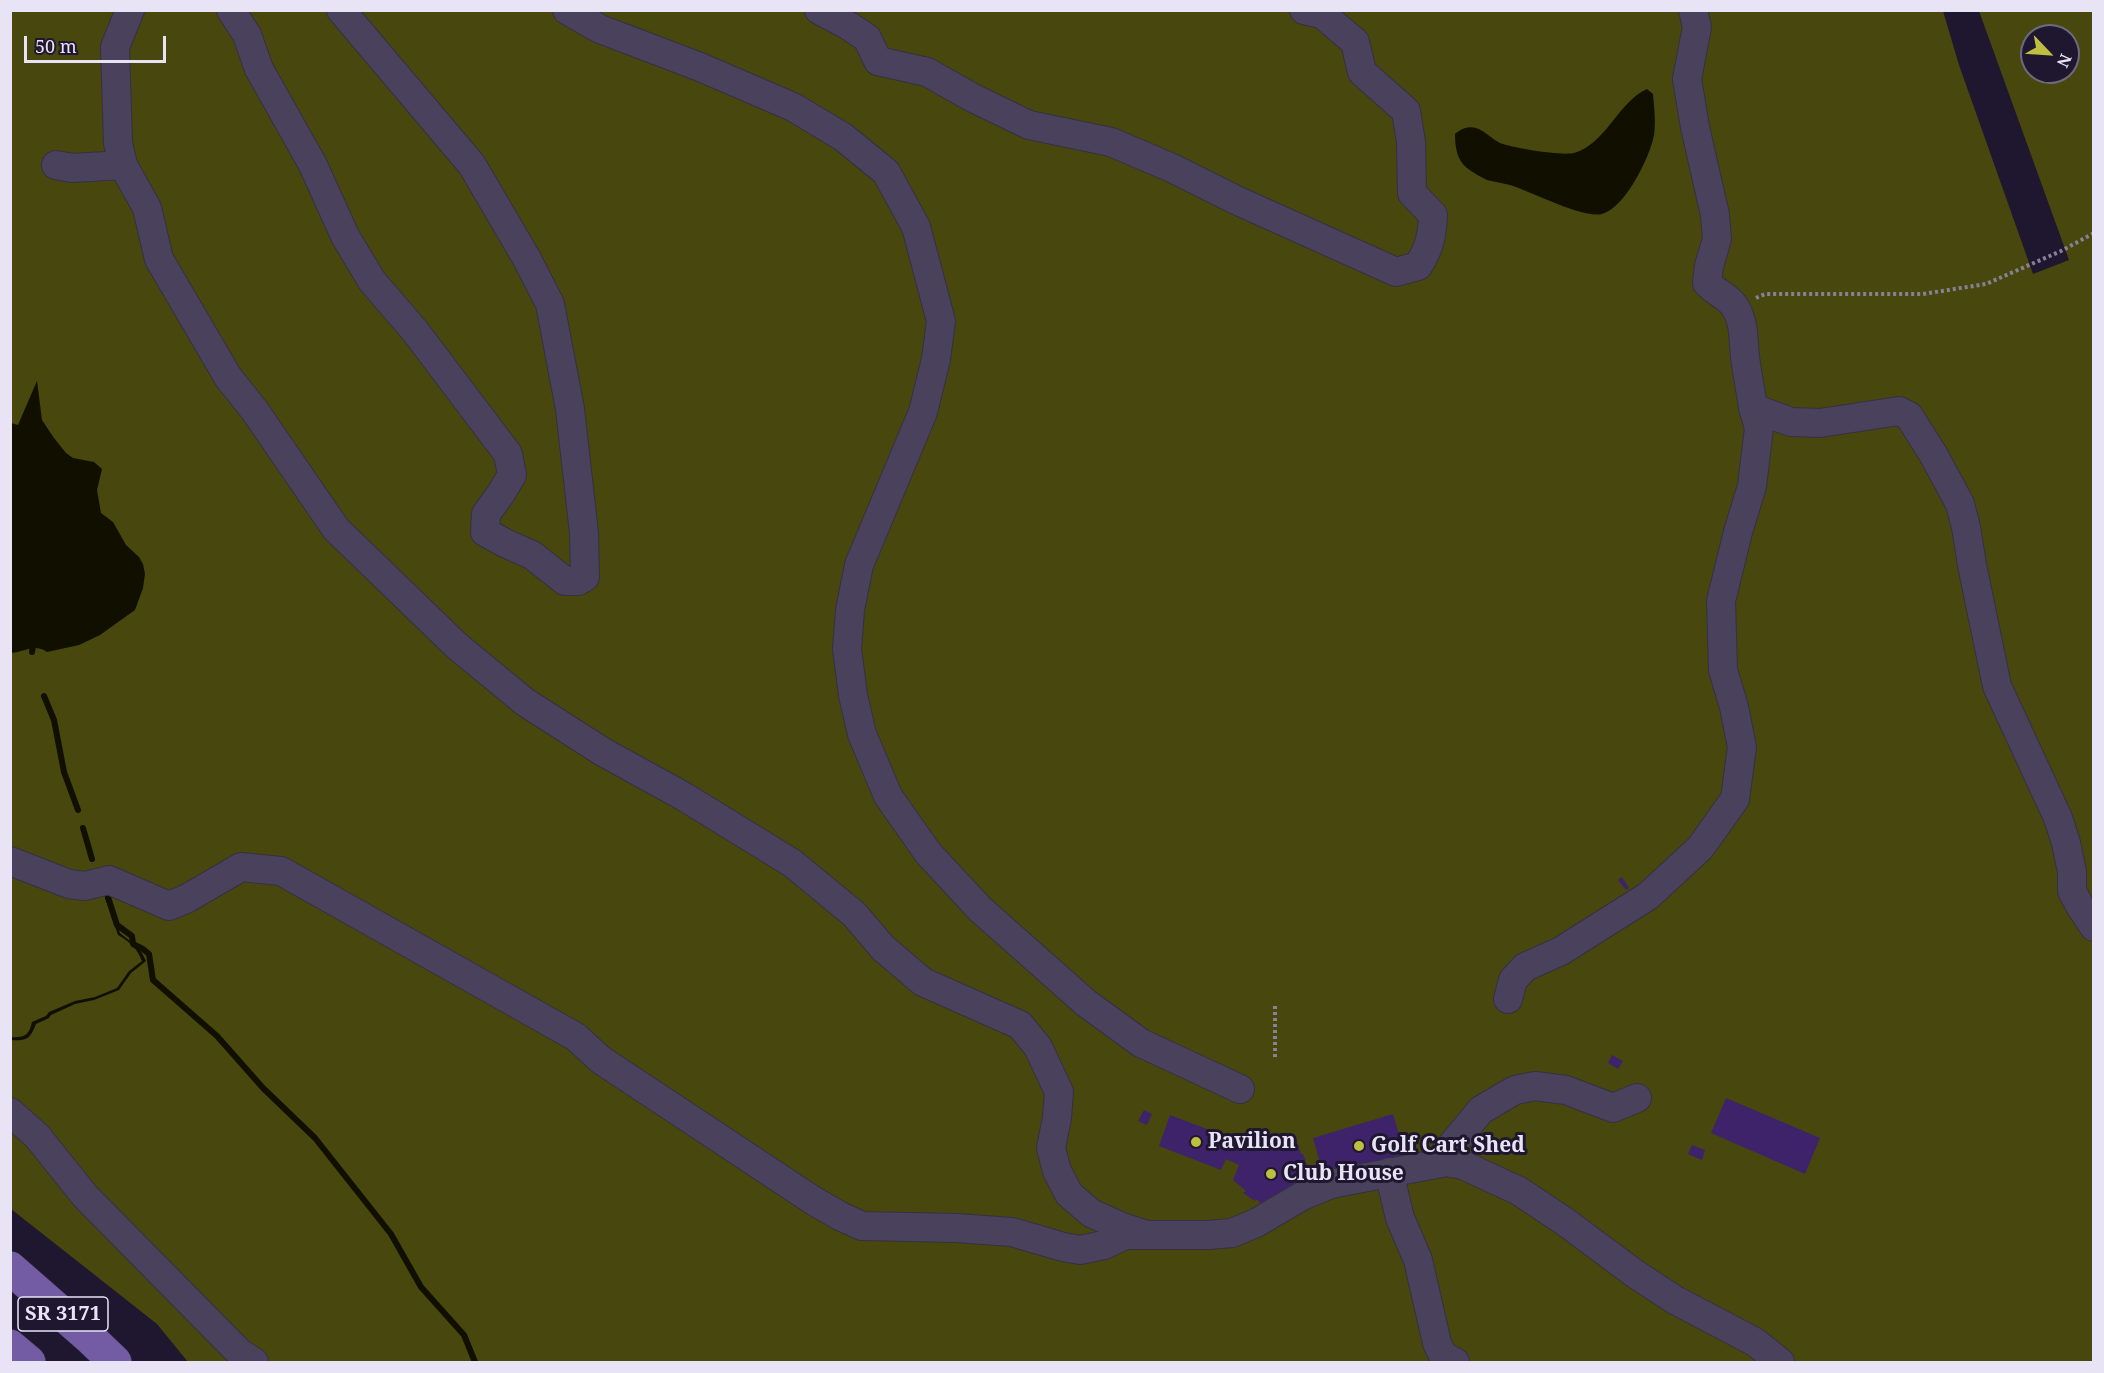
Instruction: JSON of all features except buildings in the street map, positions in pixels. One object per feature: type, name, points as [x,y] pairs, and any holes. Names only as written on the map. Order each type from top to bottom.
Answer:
[{"type":"main road","name":"SR 3171","points":[[10,1268],[115,1362]]},
{"type":"main road","name":"SR 3171","points":[[10,1346],[29,1362]]},
{"type":"lane","points":[[130,10],[115,47],[118,143],[123,165],[147,208],[159,259],[228,377],[255,411],[336,529],[457,646],[525,702],[603,752],[683,796],[792,863],[854,914],[883,948],[922,982],[1020,1026],[1038,1047],[1059,1092],[1058,1118],[1051,1148],[1057,1171],[1069,1194],[1091,1213],[1147,1235]]},
{"type":"lane","points":[[231,10],[247,35],[259,69],[313,165],[345,236],[372,281],[415,331],[508,454],[512,475],[486,513],[484,532],[532,555],[565,581],[578,581],[585,577],[584,533],[570,409],[550,304],[522,249],[472,165],[341,10]]},
{"type":"lane","points":[[567,10],[600,29],[700,67],[793,107],[843,137],[886,172],[916,227],[941,321],[936,359],[923,412],[859,565],[850,610],[847,649],[853,695],[862,734],[888,796],[928,853],[980,909],[1086,1003],[1141,1043],[1240,1089]]},
{"type":"lane","points":[[819,10],[867,38],[878,61],[927,72],[973,98],[1029,124],[1111,142],[1396,272],[1418,267],[1428,251],[1433,215],[1412,193],[1411,142],[1406,111],[1362,72],[1355,42],[1322,14],[1304,10]]},
{"type":"lane","points":[[1508,999],[1513,980],[1525,967],[1561,951],[1648,896],[1700,848],[1735,799],[1742,747],[1734,707],[1723,670],[1721,601],[1752,486],[1760,428],[1745,358],[1743,324],[1727,298],[1715,292],[1707,283],[1708,266],[1716,239],[1715,215],[1695,127],[1687,79],[1697,27],[1693,10]]},
{"type":"lane","points":[[56,165],[72,168],[123,165]]},
{"type":"lane","points":[[1754,408],[1791,422],[1820,423],[1899,411],[1909,416],[1960,504],[1997,686],[2058,818],[2072,872],[2072,891],[2079,906],[2094,927]]},
{"type":"lane","points":[[10,861],[69,884],[85,886],[109,880],[169,906],[186,899],[242,867],[281,871],[576,1037],[601,1060],[814,1201],[862,1226],[1012,1232],[1080,1250],[1104,1245],[1125,1235],[1232,1233],[1256,1223],[1302,1196],[1331,1184],[1446,1162],[1462,1165],[1519,1191],[1675,1300],[1755,1342],[1780,1362]]},
{"type":"lane","points":[[1436,1164],[1480,1110],[1515,1090],[1534,1086],[1566,1090],[1613,1108],[1637,1098]]},
{"type":"lane","points":[[10,1113],[37,1136],[94,1206],[240,1353],[254,1362]]},
{"type":"lane","points":[[1389,1172],[1400,1218],[1418,1260],[1437,1343],[1443,1356],[1455,1362]]},
{"type":"path","points":[[1737,312],[1751,300],[1765,294],[1923,294],[1986,284],[2061,251],[2094,233]]},
{"type":"path","points":[[1275,1006],[1275,1058]]},
{"type":"shaded area","points":[[10,11],[1943,11],[1959,65],[2033,274],[2069,260],[1979,11],[2093,11],[2093,1362],[188,1362],[157,1324],[11,1209]]},
{"type":"shaded area","points":[[1647,89],[1653,94],[1655,130],[1652,144],[1628,192],[1611,210],[1602,214],[1582,212],[1510,185],[1487,180],[1467,168],[1457,153],[1455,134],[1470,127],[1479,129],[1506,145],[1548,152],[1574,153],[1595,141],[1628,103]]},
{"type":"shaded area","points":[[37,381],[42,420],[66,453],[73,458],[94,462],[102,469],[97,490],[101,513],[113,522],[126,545],[139,557],[145,574],[143,588],[135,610],[100,635],[79,645],[47,652],[34,648],[11,653],[11,423],[18,425]]},
{"type":"shaded area","points":[[108,895],[120,933],[140,949],[146,961],[131,973],[119,990],[94,1000],[75,1004],[51,1015],[36,1024],[27,1038],[11,1040],[10,1037],[25,1035],[32,1022],[46,1016],[49,1012],[117,988],[129,971],[142,961],[133,946],[118,935],[105,898]]},
{"type":"waterway","points":[[32,652],[34,640]]},
{"type":"waterway","points":[[44,696],[54,720],[64,772],[78,810]]},
{"type":"waterway","points":[[83,828],[92,859]]},
{"type":"waterway","points":[[107,894],[117,925],[132,936],[133,944],[149,954],[153,980],[217,1036],[263,1088],[315,1138],[391,1234],[421,1287],[464,1335],[475,1362]]},
{"type":"place","name":"Pavilion","points":[[1196,1142]]},
{"type":"place","name":"Golf Cart Shed","points":[[1359,1146]]},
{"type":"place","name":"Club House","points":[[1271,1174]]}]
